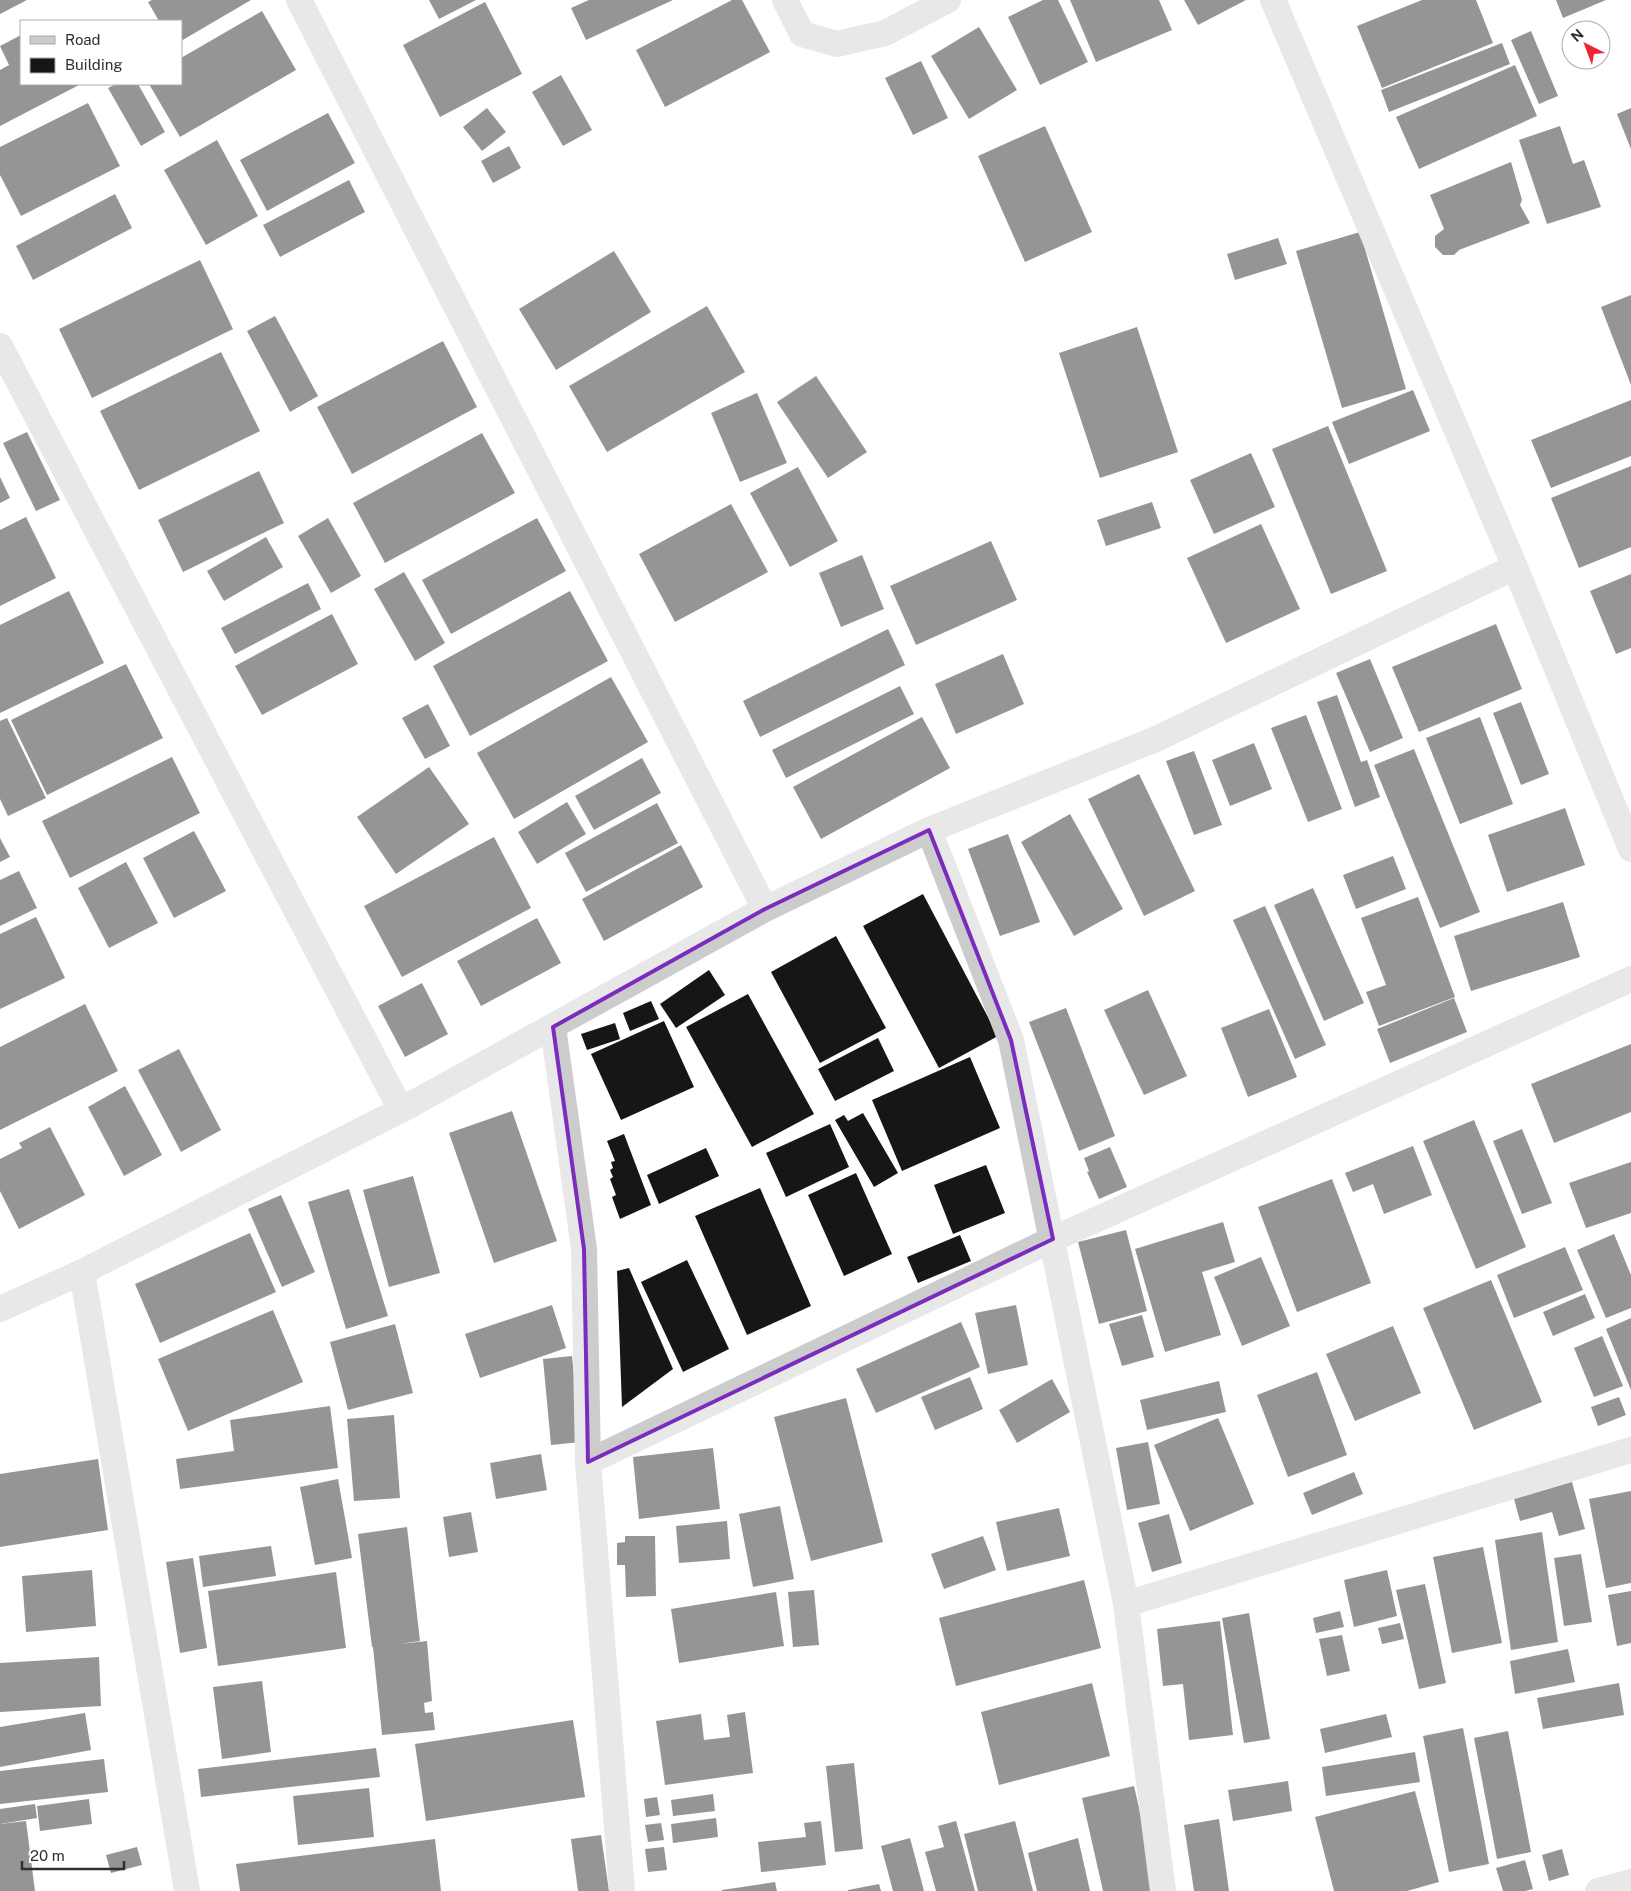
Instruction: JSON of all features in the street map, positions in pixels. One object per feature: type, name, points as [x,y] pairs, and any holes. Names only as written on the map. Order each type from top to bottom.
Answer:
[{"type":"street","points":[[299,0],[765,909]]},
{"type":"street","points":[[785,0],[802,34],[837,44],[885,33],[948,0]]},
{"type":"street","points":[[1273,0],[1515,567],[1631,849]]},
{"type":"street","points":[[0,346],[401,1110]]},
{"type":"street","points":[[2,1303],[82,1272],[401,1110],[765,909],[930,830],[1156,739],[1515,567]]},
{"type":"street","points":[[930,830],[1011,1040],[1126,1604],[1163,1891]]},
{"type":"street","points":[[588,1462],[1053,1239],[1631,979]]},
{"type":"street","points":[[553,1027],[584,1249],[588,1462],[622,1891]]},
{"type":"street","points":[[82,1272],[187,1891]]},
{"type":"street","points":[[1126,1604],[1631,1450]]},
{"type":"street","points":[[1598,1891],[1631,1882]]},
{"type":"highlighted area","points":[[929,830],[1011,1040],[1053,1239],[588,1462],[584,1249],[553,1027],[765,909]]},
{"type":"building","points":[[0,0],[27,0],[0,14]]},
{"type":"building","points":[[152,0],[251,0],[182,40],[182,20],[158,20],[148,2]]},
{"type":"building","points":[[429,0],[476,0],[439,19]]},
{"type":"building","points":[[589,0],[673,0],[586,40],[571,8]]},
{"type":"building","points":[[732,0],[742,0],[770,52],[665,107],[636,50]]},
{"type":"building","points":[[1043,0],[1058,0],[1088,62],[1040,85],[1008,17]]},
{"type":"building","points":[[1070,0],[1159,0],[1172,30],[1096,62]]},
{"type":"building","points":[[1184,0],[1246,0],[1198,25]]},
{"type":"building","points":[[1422,0],[1476,0],[1493,43],[1382,88],[1357,26]]},
{"type":"building","points":[[1556,0],[1606,0],[1563,18]]},
{"type":"building","points":[[485,2],[522,74],[440,117],[403,45]]},
{"type":"building","points":[[262,11],[296,70],[180,137],[150,85],[182,85],[182,57]]},
{"type":"building","points":[[979,27],[1017,90],[969,119],[931,56]]},
{"type":"building","points":[[1531,31],[1558,96],[1539,104],[1511,40]]},
{"type":"building","points":[[20,36],[20,85],[79,85],[0,126],[0,70],[9,65],[0,46]]},
{"type":"building","points":[[1502,43],[1510,64],[1389,112],[1381,90]]},
{"type":"building","points":[[921,61],[948,118],[913,135],[885,78]]},
{"type":"building","points":[[1515,65],[1537,116],[1419,169],[1396,117]]},
{"type":"building","points":[[561,75],[592,130],[563,146],[532,92]]},
{"type":"building","points":[[114,85],[139,85],[165,132],[141,146],[108,88]]},
{"type":"building","points":[[88,103],[120,166],[21,216],[0,175],[0,147]]},
{"type":"building","points":[[487,108],[506,132],[482,151],[463,127]]},
{"type":"building","points":[[1631,108],[1631,149],[1617,114]]},
{"type":"building","points":[[328,113],[355,163],[267,211],[240,160]]},
{"type":"building","points":[[1045,126],[1092,232],[1025,262],[978,156]]},
{"type":"building","points":[[1560,126],[1573,164],[1584,160],[1601,207],[1547,224],[1519,140]]},
{"type":"building","points":[[217,140],[258,216],[206,245],[164,170]]},
{"type":"building","points":[[509,146],[521,168],[493,183],[481,161]]},
{"type":"building","points":[[1511,162],[1522,200],[1520,205],[1530,223],[1459,250],[1454,255],[1443,255],[1435,247],[1435,236],[1444,229],[1430,195]]},
{"type":"building","points":[[349,180],[365,212],[280,257],[263,225]]},
{"type":"building","points":[[115,194],[132,228],[33,280],[16,246]]},
{"type":"building","points":[[1360,232],[1406,389],[1342,408],[1296,251]]},
{"type":"building","points":[[1278,238],[1287,264],[1235,280],[1227,254]]},
{"type":"building","points":[[614,251],[651,312],[556,370],[519,309]]},
{"type":"building","points":[[200,260],[233,329],[92,398],[59,329]]},
{"type":"building","points":[[1631,295],[1631,385],[1601,307]]},
{"type":"building","points":[[707,306],[745,372],[607,452],[569,386]]},
{"type":"building","points":[[275,316],[318,396],[290,412],[247,331]]},
{"type":"building","points":[[1137,327],[1178,452],[1100,478],[1059,353]]},
{"type":"building","points":[[443,341],[477,407],[352,474],[317,407]]},
{"type":"building","points":[[221,352],[260,431],[139,490],[100,411]]},
{"type":"building","points":[[816,376],[867,452],[828,478],[777,402]]},
{"type":"building","points":[[1413,390],[1430,431],[1349,464],[1332,422]]},
{"type":"building","points":[[757,393],[787,463],[740,482],[711,413]]},
{"type":"building","points":[[1631,400],[1631,456],[1551,488],[1531,440]]},
{"type":"building","points":[[1328,426],[1387,571],[1331,594],[1272,449]]},
{"type":"building","points":[[27,432],[60,500],[36,511],[3,443]]},
{"type":"building","points":[[482,433],[515,493],[385,563],[353,503]]},
{"type":"building","points":[[1251,453],[1275,507],[1214,534],[1190,480]]},
{"type":"building","points":[[1631,466],[1631,547],[1579,568],[1551,498]]},
{"type":"building","points":[[798,467],[838,541],[790,567],[750,493]]},
{"type":"building","points":[[259,471],[284,523],[183,572],[158,520]]},
{"type":"building","points":[[0,477],[10,498],[0,503]]},
{"type":"building","points":[[1152,502],[1161,528],[1106,546],[1097,520]]},
{"type":"building","points":[[731,504],[768,572],[675,622],[639,554]]},
{"type":"building","points":[[26,517],[56,578],[0,606],[0,530]]},
{"type":"building","points":[[328,518],[361,576],[331,593],[298,536]]},
{"type":"building","points":[[537,518],[566,571],[451,634],[422,580]]},
{"type":"building","points":[[1261,524],[1300,609],[1226,643],[1187,558]]},
{"type":"building","points":[[266,537],[283,567],[224,601],[207,571]]},
{"type":"building","points":[[991,541],[1017,600],[916,645],[890,586]]},
{"type":"building","points":[[862,555],[884,609],[841,627],[819,573]]},
{"type":"building","points":[[404,572],[445,643],[415,661],[374,589]]},
{"type":"building","points":[[1631,574],[1631,648],[1616,654],[1590,591]]},
{"type":"building","points":[[308,583],[321,609],[235,654],[221,628]]},
{"type":"building","points":[[69,591],[104,663],[0,713],[0,625]]},
{"type":"building","points":[[570,591],[608,661],[470,736],[433,666]]},
{"type":"building","points":[[332,614],[358,664],[262,715],[235,666]]},
{"type":"building","points":[[1496,624],[1522,689],[1419,732],[1392,667]]},
{"type":"building","points":[[888,629],[905,665],[760,737],[743,701]]},
{"type":"building","points":[[1003,654],[1024,704],[956,734],[935,684]]},
{"type":"building","points":[[1370,659],[1403,738],[1370,752],[1336,673]]},
{"type":"building","points":[[126,664],[163,738],[47,795],[11,720]]},
{"type":"building","points":[[611,677],[648,742],[514,819],[477,753]]},
{"type":"building","points":[[900,686],[914,714],[786,778],[772,750]]},
{"type":"building","points":[[1337,695],[1361,762],[1367,760],[1380,797],[1355,807],[1317,702]]},
{"type":"building","points":[[1521,702],[1549,774],[1521,785],[1493,713]]},
{"type":"building","points":[[428,704],[450,746],[425,759],[402,718]]},
{"type":"building","points":[[1306,715],[1342,809],[1308,822],[1271,728]]},
{"type":"building","points":[[922,717],[950,768],[821,839],[793,787]]},
{"type":"building","points":[[1480,717],[1513,804],[1460,824],[1426,738]]},
{"type":"building","points":[[7,718],[46,798],[8,816],[0,799],[0,721]]},
{"type":"building","points":[[1254,743],[1272,789],[1230,806],[1212,760]]},
{"type":"building","points":[[1414,749],[1480,912],[1440,928],[1374,765]]},
{"type":"building","points":[[1194,751],[1222,825],[1194,835],[1166,761]]},
{"type":"building","points":[[172,757],[200,813],[70,878],[42,821]]},
{"type":"building","points":[[642,758],[661,793],[594,830],[575,796]]},
{"type":"building","points":[[429,767],[469,824],[396,874],[357,817]]},
{"type":"building","points":[[1139,774],[1195,891],[1144,916],[1088,799]]},
{"type":"building","points":[[567,802],[586,834],[537,864],[518,832]]},
{"type":"building","points":[[657,803],[678,843],[586,892],[565,853]]},
{"type":"building","points":[[1565,808],[1585,865],[1507,892],[1488,835]]},
{"type":"building","points":[[1070,814],[1123,909],[1074,936],[1021,842]]},
{"type":"building","points":[[194,831],[226,891],[174,918],[143,858]]},
{"type":"building","points":[[1008,834],[1040,922],[1000,936],[968,849]]},
{"type":"building","points":[[494,837],[531,908],[402,977],[364,906]]},
{"type":"building","points":[[0,838],[10,857],[0,862]]},
{"type":"building","points":[[681,845],[703,887],[604,941],[582,899]]},
{"type":"building","points":[[1393,856],[1406,889],[1356,909],[1343,875]]},
{"type":"building","points":[[126,862],[158,923],[109,948],[78,888]]},
{"type":"building","points":[[19,871],[37,908],[0,926],[0,880]]},
{"type":"building","points":[[1313,888],[1364,1003],[1324,1021],[1274,905]]},
{"type":"building","points":[[923,894],[998,1036],[939,1068],[863,926]]},
{"type":"building","points":[[1418,897],[1455,997],[1379,1026],[1366,992],[1386,985],[1361,918]]},
{"type":"building","points":[[1563,902],[1580,957],[1471,991],[1454,936]]},
{"type":"building","points":[[1265,906],[1326,1045],[1295,1059],[1233,920]]},
{"type":"building","points":[[36,917],[65,978],[0,1009],[0,934]]},
{"type":"building","points":[[537,918],[561,963],[481,1006],[457,961]]},
{"type":"building","points":[[836,936],[886,1028],[820,1063],[771,972]]},
{"type":"building","points":[[709,970],[725,995],[676,1028],[660,1004]]},
{"type":"building","points":[[422,983],[448,1034],[405,1057],[378,1006]]},
{"type":"building","points":[[1148,990],[1187,1076],[1144,1095],[1104,1010]]},
{"type":"building","points":[[748,994],[814,1114],[752,1147],[686,1027]]},
{"type":"building","points":[[1454,998],[1467,1032],[1390,1063],[1377,1029]]},
{"type":"building","points":[[651,1001],[659,1019],[630,1031],[623,1013]]},
{"type":"building","points":[[85,1004],[118,1071],[0,1130],[0,1047]]},
{"type":"building","points":[[1066,1008],[1115,1136],[1079,1151],[1029,1022]]},
{"type":"building","points":[[1269,1009],[1297,1077],[1248,1097],[1221,1028]]},
{"type":"building","points":[[664,1021],[694,1087],[621,1120],[591,1054]]},
{"type":"building","points":[[615,1023],[620,1039],[587,1050],[581,1034]]},
{"type":"building","points":[[878,1038],[894,1071],[835,1101],[818,1069]]},
{"type":"building","points":[[1631,1044],[1631,1112],[1554,1143],[1531,1084]]},
{"type":"building","points":[[179,1049],[221,1130],[181,1152],[138,1070]]},
{"type":"building","points":[[970,1057],[1000,1128],[902,1171],[872,1100]]},
{"type":"building","points":[[125,1086],[162,1155],[124,1176],[88,1107]]},
{"type":"building","points":[[512,1111],[557,1241],[494,1263],[449,1133]]},
{"type":"building","points":[[863,1113],[898,1173],[874,1187],[835,1120],[844,1115],[848,1121]]},
{"type":"building","points":[[1474,1120],[1526,1247],[1476,1269],[1423,1141]]},
{"type":"building","points":[[830,1124],[849,1167],[786,1197],[766,1153]]},
{"type":"building","points":[[50,1127],[85,1195],[19,1229],[0,1191],[0,1159],[22,1148],[19,1143]]},
{"type":"building","points":[[1522,1129],[1552,1203],[1522,1214],[1493,1141]]},
{"type":"building","points":[[624,1134],[651,1205],[620,1219],[612,1197],[616,1195],[610,1179],[613,1177],[610,1170],[613,1168],[611,1162],[615,1161],[607,1141]]},
{"type":"building","points":[[1413,1146],[1432,1195],[1384,1214],[1373,1184],[1353,1192],[1345,1173]]},
{"type":"building","points":[[1110,1147],[1127,1187],[1099,1199],[1087,1172],[1089,1171],[1084,1158]]},
{"type":"building","points":[[706,1148],[719,1176],[659,1204],[647,1175]]},
{"type":"building","points":[[1631,1162],[1631,1213],[1586,1228],[1569,1183]]},
{"type":"building","points":[[986,1165],[1005,1213],[953,1234],[934,1185]]},
{"type":"building","points":[[856,1173],[892,1254],[844,1276],[808,1195]]},
{"type":"building","points":[[413,1176],[440,1273],[389,1287],[363,1190]]},
{"type":"building","points":[[1332,1179],[1371,1283],[1297,1312],[1258,1207]]},
{"type":"building","points":[[760,1188],[811,1306],[747,1335],[695,1216]]},
{"type":"building","points":[[349,1189],[388,1316],[346,1329],[308,1202]]},
{"type":"building","points":[[281,1195],[315,1272],[282,1287],[248,1209]]},
{"type":"building","points":[[1223,1222],[1235,1262],[1202,1272],[1221,1335],[1165,1352],[1135,1249]]},
{"type":"building","points":[[1126,1230],[1147,1311],[1099,1324],[1078,1242]]},
{"type":"building","points":[[250,1233],[276,1292],[160,1343],[135,1284]]},
{"type":"building","points":[[1614,1234],[1631,1275],[1631,1308],[1606,1318],[1577,1250]]},
{"type":"building","points":[[960,1235],[971,1261],[918,1283],[907,1257]]},
{"type":"building","points":[[1565,1247],[1583,1290],[1514,1318],[1497,1275]]},
{"type":"building","points":[[1261,1257],[1290,1326],[1242,1346],[1214,1277]]},
{"type":"building","points":[[687,1260],[729,1349],[683,1372],[641,1282]]},
{"type":"building","points":[[629,1268],[673,1369],[622,1407],[617,1271]]},
{"type":"building","points":[[1491,1280],[1542,1402],[1474,1430],[1423,1308]]},
{"type":"building","points":[[1585,1294],[1595,1318],[1553,1336],[1543,1312]]},
{"type":"building","points":[[552,1305],[566,1348],[480,1378],[465,1334]]},
{"type":"building","points":[[1016,1305],[1028,1365],[988,1374],[975,1313]]},
{"type":"building","points":[[273,1310],[303,1382],[188,1431],[158,1359]]},
{"type":"building","points":[[1142,1315],[1154,1357],[1122,1366],[1109,1324]]},
{"type":"building","points":[[1631,1318],[1631,1390],[1606,1329]]},
{"type":"building","points":[[961,1322],[980,1367],[876,1413],[856,1369]]},
{"type":"building","points":[[395,1324],[413,1393],[348,1410],[330,1342]]},
{"type":"building","points":[[1393,1326],[1421,1393],[1355,1421],[1326,1354]]},
{"type":"building","points":[[1602,1336],[1623,1386],[1594,1397],[1574,1348]]},
{"type":"building","points":[[572,1356],[581,1442],[551,1445],[543,1359]]},
{"type":"building","points":[[1317,1372],[1347,1455],[1288,1477],[1257,1395]]},
{"type":"building","points":[[970,1377],[983,1409],[935,1430],[921,1397]]},
{"type":"building","points":[[1052,1379],[1070,1412],[1017,1443],[999,1410]]},
{"type":"building","points":[[1219,1381],[1226,1412],[1147,1430],[1140,1400]]},
{"type":"building","points":[[1619,1397],[1626,1415],[1598,1426],[1591,1407]]},
{"type":"building","points":[[846,1398],[883,1542],[811,1561],[774,1417]]},
{"type":"building","points":[[330,1406],[338,1468],[180,1489],[176,1459],[234,1451],[230,1420]]},
{"type":"building","points":[[394,1415],[400,1498],[354,1501],[347,1419]]},
{"type":"building","points":[[1218,1418],[1254,1504],[1190,1531],[1154,1445]]},
{"type":"building","points":[[1148,1442],[1160,1504],[1127,1510],[1116,1448]]},
{"type":"building","points":[[713,1448],[720,1509],[639,1519],[633,1457]]},
{"type":"building","points":[[541,1454],[547,1490],[496,1499],[490,1463]]},
{"type":"building","points":[[98,1459],[108,1530],[0,1547],[0,1474]]},
{"type":"building","points":[[1354,1472],[1363,1494],[1312,1515],[1303,1493]]},
{"type":"building","points":[[338,1479],[352,1558],[315,1565],[300,1487]]},
{"type":"building","points":[[1572,1482],[1585,1529],[1559,1536],[1552,1512],[1520,1521],[1514,1499]]},
{"type":"building","points":[[1631,1491],[1631,1583],[1606,1588],[1589,1499]]},
{"type":"building","points":[[780,1506],[794,1579],[753,1587],[739,1514]]},
{"type":"building","points":[[1059,1508],[1070,1556],[1007,1571],[996,1522]]},
{"type":"building","points":[[471,1512],[478,1552],[449,1557],[443,1517]]},
{"type":"building","points":[[1169,1514],[1182,1563],[1152,1572],[1138,1523]]},
{"type":"building","points":[[727,1521],[730,1559],[679,1563],[676,1526]]},
{"type":"building","points":[[407,1527],[420,1641],[399,1644],[427,1641],[432,1701],[424,1703],[425,1713],[433,1712],[435,1730],[382,1735],[358,1534]]},
{"type":"building","points":[[1542,1532],[1558,1642],[1511,1650],[1495,1540]]},
{"type":"building","points":[[625,1536],[655,1536],[656,1596],[626,1597],[625,1565],[617,1565],[617,1543],[625,1542]]},
{"type":"building","points":[[983,1536],[996,1570],[944,1589],[931,1554]]},
{"type":"building","points":[[271,1546],[276,1576],[203,1587],[199,1556]]},
{"type":"building","points":[[1483,1547],[1502,1643],[1452,1653],[1433,1557]]},
{"type":"building","points":[[1581,1554],[1592,1622],[1564,1626],[1554,1558]]},
{"type":"building","points":[[193,1558],[207,1648],[180,1653],[166,1562]]},
{"type":"building","points":[[92,1570],[96,1626],[26,1632],[22,1576]]},
{"type":"building","points":[[1387,1570],[1397,1616],[1354,1627],[1344,1580]]},
{"type":"building","points":[[336,1572],[346,1648],[218,1666],[208,1591]]},
{"type":"building","points":[[1084,1580],[1101,1648],[956,1686],[939,1618]]},
{"type":"building","points":[[1425,1584],[1446,1683],[1419,1689],[1396,1590]]},
{"type":"building","points":[[814,1590],[819,1645],[793,1647],[788,1592]]},
{"type":"building","points":[[1631,1591],[1631,1643],[1617,1646],[1608,1595]]},
{"type":"building","points":[[776,1592],[784,1646],[679,1663],[671,1609]]},
{"type":"building","points":[[1340,1611],[1344,1627],[1316,1633],[1313,1618]]},
{"type":"building","points":[[1249,1613],[1270,1739],[1244,1743],[1222,1618]]},
{"type":"building","points":[[1220,1621],[1233,1735],[1189,1740],[1183,1684],[1163,1686],[1157,1629]]},
{"type":"building","points":[[1400,1623],[1404,1639],[1382,1644],[1378,1628]]},
{"type":"building","points":[[1342,1635],[1350,1671],[1327,1676],[1319,1639]]},
{"type":"building","points":[[1568,1649],[1575,1682],[1515,1694],[1510,1661]]},
{"type":"building","points":[[99,1657],[101,1706],[0,1712],[0,1663]]},
{"type":"building","points":[[262,1681],[271,1752],[222,1759],[213,1687]]},
{"type":"building","points":[[1092,1683],[1110,1756],[999,1785],[981,1712]]},
{"type":"building","points":[[1619,1683],[1624,1715],[1543,1729],[1537,1698]]},
{"type":"building","points":[[745,1712],[753,1773],[665,1785],[656,1721],[701,1714],[704,1740],[730,1737],[727,1715]]},
{"type":"building","points":[[85,1713],[91,1750],[0,1767],[0,1727]]},
{"type":"building","points":[[1386,1714],[1392,1737],[1325,1753],[1320,1729]]},
{"type":"building","points":[[573,1720],[585,1797],[426,1821],[415,1744]]},
{"type":"building","points":[[1463,1728],[1489,1864],[1449,1872],[1423,1736]]},
{"type":"building","points":[[1508,1731],[1531,1852],[1497,1859],[1474,1738]]},
{"type":"building","points":[[376,1748],[380,1777],[201,1797],[198,1769]]},
{"type":"building","points":[[1415,1752],[1420,1782],[1326,1796],[1322,1767]]},
{"type":"building","points":[[104,1759],[108,1792],[0,1804],[0,1771]]},
{"type":"building","points":[[854,1763],[863,1849],[835,1852],[826,1766]]},
{"type":"building","points":[[1288,1781],[1292,1811],[1233,1821],[1228,1790]]},
{"type":"building","points":[[1134,1786],[1158,1891],[1103,1891],[1082,1798]]},
{"type":"building","points":[[369,1788],[374,1837],[298,1845],[293,1796]]},
{"type":"building","points":[[1415,1791],[1439,1882],[1407,1891],[1334,1891],[1315,1817]]},
{"type":"building","points":[[713,1794],[715,1811],[673,1816],[671,1800]]},
{"type":"building","points":[[657,1797],[660,1815],[646,1817],[644,1799]]},
{"type":"building","points":[[89,1799],[92,1824],[40,1831],[37,1806]]},
{"type":"building","points":[[35,1804],[37,1818],[0,1824],[0,1809]]},
{"type":"building","points":[[716,1818],[718,1837],[673,1843],[671,1824]]},
{"type":"building","points":[[1219,1819],[1229,1891],[1194,1891],[1184,1825]]},
{"type":"building","points":[[26,1821],[35,1891],[0,1891],[0,1824]]},
{"type":"building","points":[[821,1821],[826,1865],[761,1872],[758,1842],[806,1837],[804,1823]]},
{"type":"building","points":[[956,1821],[975,1891],[936,1891],[925,1852],[944,1847],[938,1826]]},
{"type":"building","points":[[1015,1821],[1033,1891],[978,1891],[964,1834]]},
{"type":"building","points":[[661,1823],[664,1840],[648,1842],[645,1825]]},
{"type":"building","points":[[601,1835],[609,1891],[578,1891],[571,1839]]},
{"type":"building","points":[[910,1838],[924,1891],[893,1891],[881,1846]]},
{"type":"building","points":[[1078,1838],[1090,1891],[1037,1891],[1028,1853]]},
{"type":"building","points":[[435,1839],[441,1891],[240,1891],[236,1864]]},
{"type":"building","points":[[137,1847],[142,1865],[111,1873],[106,1855]]},
{"type":"building","points":[[664,1847],[667,1870],[648,1872],[645,1849]]},
{"type":"building","points":[[1562,1849],[1569,1875],[1549,1881],[1542,1855]]},
{"type":"building","points":[[1525,1860],[1533,1889],[1503,1891],[1496,1868]]},
{"type":"building","points":[[775,1882],[777,1891],[722,1891],[722,1890]]},
{"type":"building","points":[[879,1884],[881,1891],[848,1891],[848,1890]]}]
